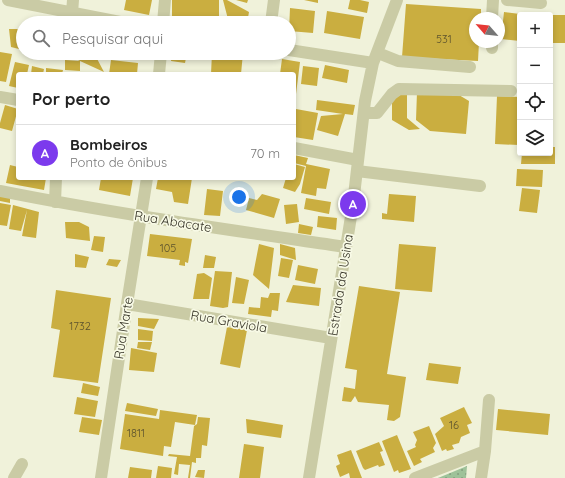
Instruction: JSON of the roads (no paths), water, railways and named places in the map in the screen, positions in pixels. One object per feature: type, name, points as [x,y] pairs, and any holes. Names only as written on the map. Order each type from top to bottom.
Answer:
[{"type":"street","points":[[8,0],[88,16]]},
{"type":"street","points":[[72,13],[73,0]]},
{"type":"street","points":[[164,16],[165,0]]},
{"type":"street","points":[[272,16],[274,0]]},
{"type":"street","name":"Estrada da Usina","points":[[309,478],[346,247],[364,113],[376,58],[397,0]]},
{"type":"street","points":[[492,12],[493,0]]},
{"type":"street","points":[[508,0],[541,3]]},
{"type":"street","points":[[296,51],[470,67]]},
{"type":"street","points":[[159,72],[160,60]]},
{"type":"street","points":[[364,113],[377,113],[392,94],[399,89],[511,91]]},
{"type":"street","points":[[0,97],[16,100]]},
{"type":"street","points":[[296,149],[357,166],[480,186]]},
{"type":"street","points":[[55,202],[56,180]]},
{"type":"street","name":"Rua Marte","points":[[101,478],[126,304],[142,216],[147,180]]},
{"type":"street","name":"Rua Abacate","points":[[0,191],[55,202],[346,247]]},
{"type":"street","name":"Rua Graviola","points":[[126,304],[332,338]]},
{"type":"street","points":[[481,478],[485,451],[489,400]]},
{"type":"street","points":[[416,478],[485,451]]},
{"type":"street","points":[[14,478],[22,464]]},
{"type":"place","name":"Bombeiros","points":[[353,204]]}]
